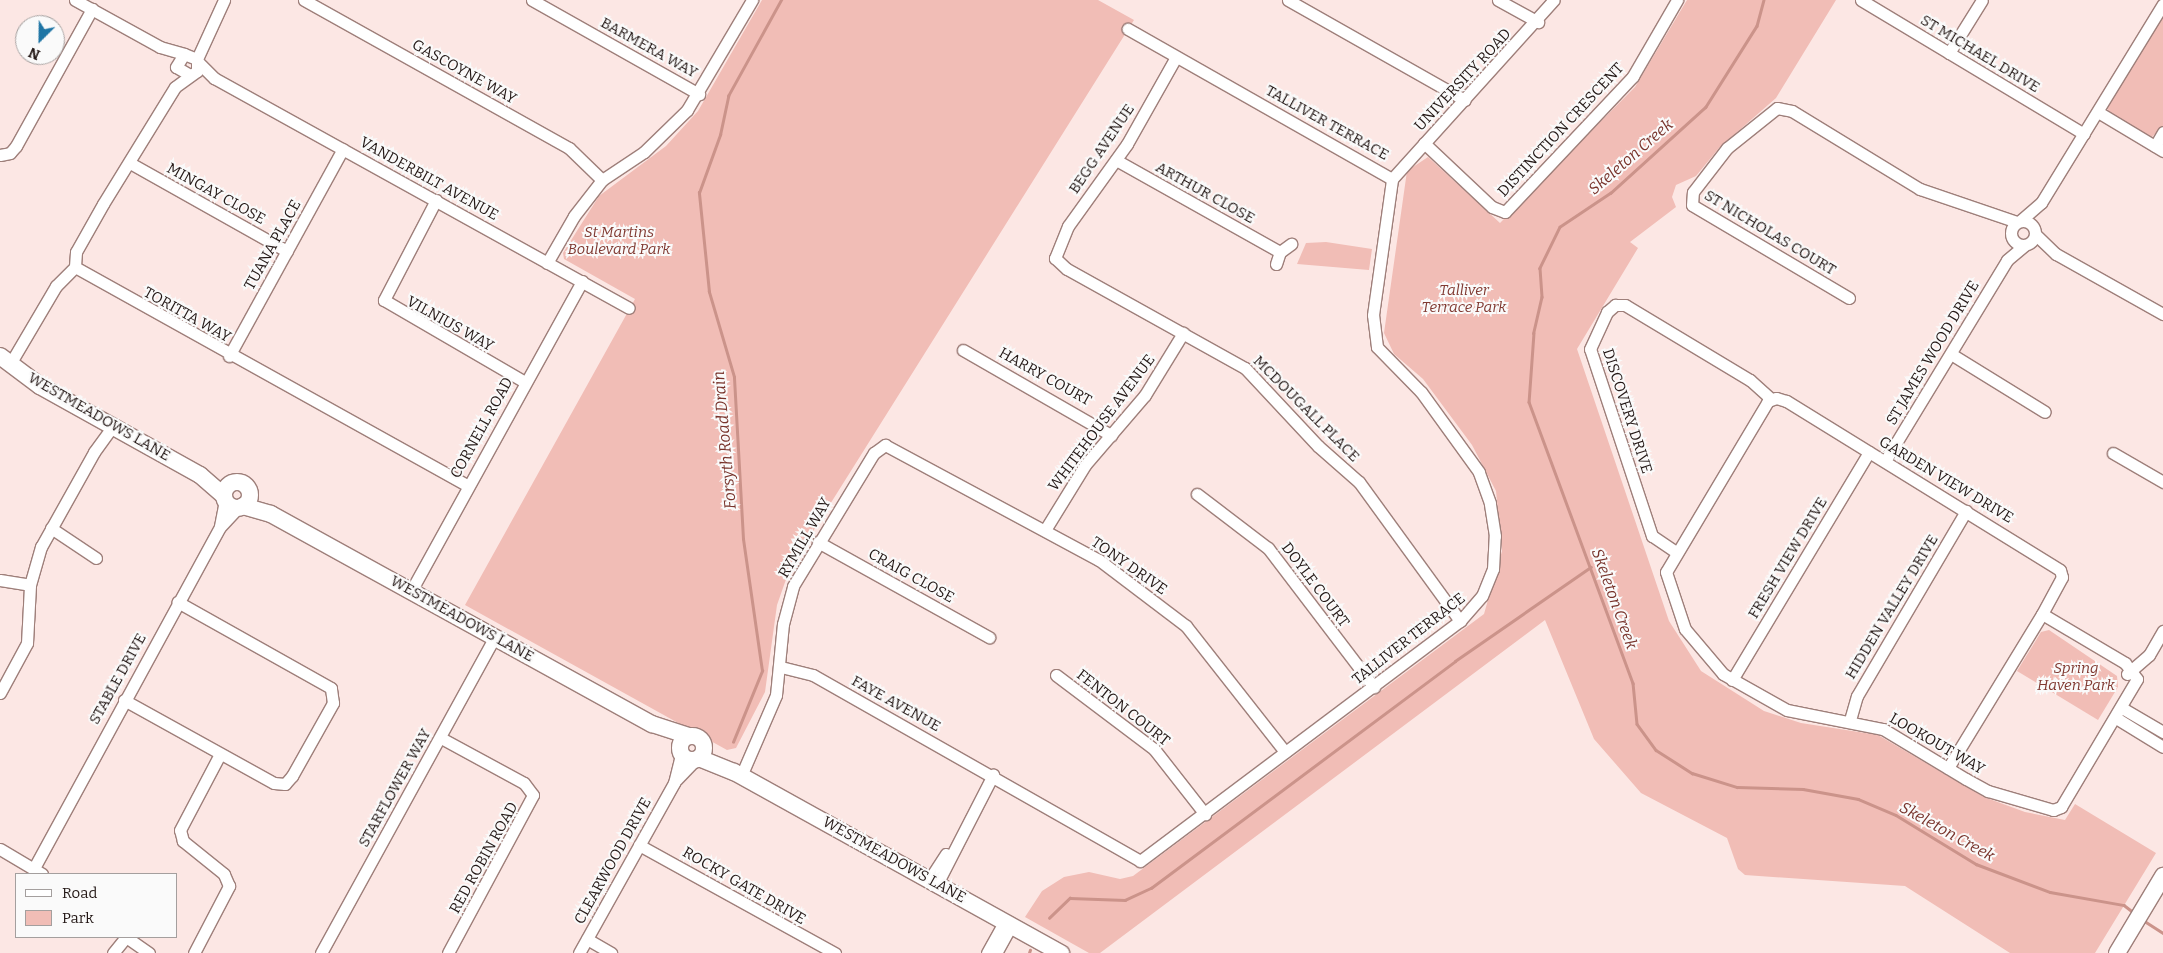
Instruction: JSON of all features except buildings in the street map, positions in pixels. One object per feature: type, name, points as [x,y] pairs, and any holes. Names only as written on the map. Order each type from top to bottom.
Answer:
[{"type":"street","name":"VANDERBILT AVENUE","points":[[75,0],[160,47],[191,58],[214,78],[629,308]]},
{"type":"street","points":[[175,87],[177,68],[191,58],[224,0]]},
{"type":"street","name":"GASCOYNE WAY","points":[[304,0],[562,143],[602,180]]},
{"type":"street","name":"BARMERA WAY","points":[[532,0],[699,94]]},
{"type":"street","points":[[547,263],[574,216],[602,180],[668,132],[699,94],[752,0]]},
{"type":"street","points":[[1288,0],[1465,100]]},
{"type":"street","points":[[1498,0],[1538,22]]},
{"type":"street","name":"UNIVERSITY ROAD","points":[[1392,179],[1538,22],[1554,0]]},
{"type":"street","name":"DISTINCTION CRESCENT","points":[[1424,143],[1492,207],[1505,212],[1630,80],[1677,0]]},
{"type":"street","name":"ST MICHAEL DRIVE","points":[[1861,0],[2084,134]]},
{"type":"street","points":[[1950,53],[1982,0]]},
{"type":"street","points":[[2018,222],[2041,203],[2163,4]]},
{"type":"street","points":[[2,155],[16,146],[92,9]]},
{"type":"street","name":"TALLIVER TERRACE","points":[[993,775],[1136,861],[1205,814],[1460,621],[1479,602],[1493,569],[1490,503],[1478,472],[1426,400],[1377,347],[1373,315],[1392,179],[1128,29]]},
{"type":"street","name":"VANDERBILT AVENUE","points":[[160,47],[177,68],[192,75],[214,78]]},
{"type":"street","name":"BEGG AVENUE","points":[[1056,258],[1072,220],[1116,160],[1176,57]]},
{"type":"street","points":[[5,360],[56,286],[75,267],[76,252],[175,87],[192,75],[191,58]]},
{"type":"street","name":"ST NICHOLAS COURT","points":[[1849,298],[1692,204],[1693,192],[1727,148],[1783,107],[1920,189],[1994,216]]},
{"type":"street","points":[[2098,112],[2159,149],[2163,132]]},
{"type":"street","name":"TUANA PLACE","points":[[229,356],[343,149]]},
{"type":"street","name":"ARTHUR CLOSE","points":[[1116,160],[1280,252]]},
{"type":"street","name":"MINGAY CLOSE","points":[[130,163],[287,251]]},
{"type":"street","name":"VILNIUS WAY","points":[[436,200],[384,300],[525,382]]},
{"type":"street","points":[[2035,232],[2041,203]]},
{"type":"street","points":[[1994,216],[2018,222],[2030,222],[2035,232],[2056,254]]},
{"type":"street","points":[[1994,216],[2011,235],[2026,245],[2056,254],[2149,309],[2163,321]]},
{"type":"street","name":"ST JAMES WOOD DRIVE","points":[[2007,260],[2011,235],[2018,222]]},
{"type":"street","name":"ST JAMES WOOD DRIVE","points":[[1885,461],[2007,260],[2026,245],[2035,232]]},
{"type":"street","points":[[1276,264],[1280,252],[1291,244]]},
{"type":"street","name":"MCDOUGALL PLACE","points":[[1056,258],[1067,269],[1245,368],[1318,446],[1359,482],[1460,621]]},
{"type":"street","name":"TORITTA WAY","points":[[75,267],[229,356],[468,486]]},
{"type":"street","name":"CORNELL ROAD","points":[[412,591],[582,281]]},
{"type":"street","name":"DISCOVERY DRIVE","points":[[1676,552],[1652,536],[1590,349],[1607,312],[1615,305],[1625,306],[1758,385],[1771,399]]},
{"type":"street","points":[[2149,309],[2163,314]]},
{"type":"street","name":"WHITEHOUSE AVENUE","points":[[1045,530],[1077,477],[1145,395],[1183,333]]},
{"type":"street","name":"HARRY COURT","points":[[963,350],[1111,435]]},
{"type":"street","points":[[1951,354],[2045,412]]},
{"type":"street","name":"WESTMEADOWS LANE","points":[[5,360],[109,424],[200,475],[235,498],[271,514],[652,724],[694,737],[734,772]]},
{"type":"street","points":[[1676,552],[1771,399]]},
{"type":"street","name":"GARDEN VIEW DRIVE","points":[[1771,399],[1786,401],[2060,570],[2062,577],[2042,614],[1948,768]]},
{"type":"street","points":[[0,693],[27,642],[30,585],[51,528],[109,424]]},
{"type":"street","name":"TONY DRIVE","points":[[885,445],[1099,560],[1186,626],[1285,752]]},
{"type":"street","name":"RYMILL WAY","points":[[734,772],[754,743],[773,704],[782,667],[788,602],[818,542],[874,453],[885,445]]},
{"type":"street","name":"FRESH VIEW DRIVE","points":[[1732,680],[1869,452]]},
{"type":"street","points":[[2112,453],[2163,482]]},
{"type":"street","name":"DOYLE COURT","points":[[1197,494],[1268,548],[1374,687]]},
{"type":"street","name":"STABLE DRIVE","points":[[34,869],[44,844],[235,498]]},
{"type":"street","name":"HIDDEN VALLEY DRIVE","points":[[1850,720],[1857,696],[1966,511]]},
{"type":"street","points":[[51,528],[96,558]]},
{"type":"street","name":"CRAIG CLOSE","points":[[818,542],[989,637]]},
{"type":"street","name":"LOOKOUT WAY","points":[[1676,552],[1666,573],[1677,612],[1703,655],[1732,680],[1787,710],[1850,720],[1889,731],[1948,768],[2008,800],[2056,810],[2119,713]]},
{"type":"street","points":[[0,580],[30,585]]},
{"type":"street","points":[[124,700],[274,784],[284,784],[333,703],[333,692],[178,602]]},
{"type":"street","points":[[2042,614],[2116,659],[2130,673],[2137,682],[2119,713]]},
{"type":"street","points":[[2130,673],[2150,656],[2163,630]]},
{"type":"street","name":"STARFLOWER WAY","points":[[321,953],[495,637]]},
{"type":"street","name":"FAYE AVENUE","points":[[782,667],[813,675],[993,775]]},
{"type":"street","name":"FENTON COURT","points":[[1056,675],[1154,749],[1205,814]]},
{"type":"street","points":[[2119,713],[2163,732]]},
{"type":"street","points":[[2119,713],[2163,747]]},
{"type":"street","name":"WESTMEADOWS LANE","points":[[652,724],[689,756],[734,772],[1061,953]]},
{"type":"street","points":[[689,756],[704,748],[694,737]]},
{"type":"street","points":[[689,756],[694,737]]},
{"type":"street","name":"RED ROBIN ROAD","points":[[440,738],[524,783],[533,795],[448,953]]},
{"type":"street","points":[[194,953],[229,886],[224,874],[183,841],[180,830],[220,754]]},
{"type":"street","name":"CLEARWOOD DRIVE","points":[[579,953],[689,756]]},
{"type":"street","points":[[933,882],[993,775]]},
{"type":"street","name":"ROCKY GATE DRIVE","points":[[639,845],[835,953]]},
{"type":"street","points":[[0,849],[34,869]]},
{"type":"street","points":[[2117,953],[2162,883]]},
{"type":"street","points":[[2126,953],[2162,883]]},
{"type":"street","points":[[987,953],[1008,924]]},
{"type":"street","points":[[996,953],[1008,924]]},
{"type":"street","points":[[112,953],[117,938]]},
{"type":"street","points":[[112,953],[125,938]]},
{"type":"street","points":[[127,938],[148,953]]},
{"type":"street","points":[[587,939],[611,953]]},
{"type":"green space","name":"St Martins Boulevard Park","points":[[762,0],[1098,0],[1134,20],[790,568],[777,605],[765,692],[736,748],[727,750],[465,605],[635,299],[564,259],[563,253],[599,196],[666,146],[698,111]]},
{"type":"green space","name":"Talliver Terrace Park","points":[[1687,0],[1836,0],[1776,98],[1719,148],[1696,176],[1676,185],[1672,197],[1676,207],[1630,242],[1638,248],[1577,349],[1669,621],[1701,671],[1764,711],[1801,723],[1878,735],[1984,797],[2025,812],[2065,820],[2075,804],[2156,853],[2095,953],[2010,953],[1905,886],[1745,875],[1738,869],[1727,838],[1641,793],[1594,739],[1545,620],[1100,953],[1089,953],[1025,917],[1042,891],[1064,877],[1089,872],[1120,879],[1133,876],[1484,614],[1502,551],[1496,491],[1472,445],[1423,379],[1394,354],[1384,333],[1407,171],[1428,157],[1500,223],[1635,87]]},
{"type":"green space","points":[[2163,13],[2163,126],[2152,137],[2109,113],[2107,106]]},
{"type":"green space","points":[[1326,242],[1372,249],[1369,270],[1297,264],[1306,243]]},
{"type":"green space","name":"Spring Haven Park","points":[[2049,630],[2117,676],[2118,687],[2098,720],[2017,671],[2041,632]]},
{"type":"waterway","name":"Forsyth Road Drain","points":[[733,742],[762,671],[743,539],[734,377],[709,292],[699,193],[720,135],[728,96],[781,0]]},
{"type":"waterway","name":"Skeleton Creek","points":[[1764,0],[1757,26],[1706,107],[1611,193],[1560,227],[1540,268],[1542,297],[1534,333],[1529,402],[1633,683],[1637,724],[1656,750],[1692,773],[1737,787],[1803,789],[1858,799],[1896,815],[1976,864],[2050,892],[2124,905],[2133,912]]},
{"type":"waterway","points":[[1049,918],[1070,898],[1125,900],[1151,888],[1455,661],[1591,567]]},
{"type":"waterway","name":"Skeleton Creek","points":[[2143,920],[2163,933]]}]
